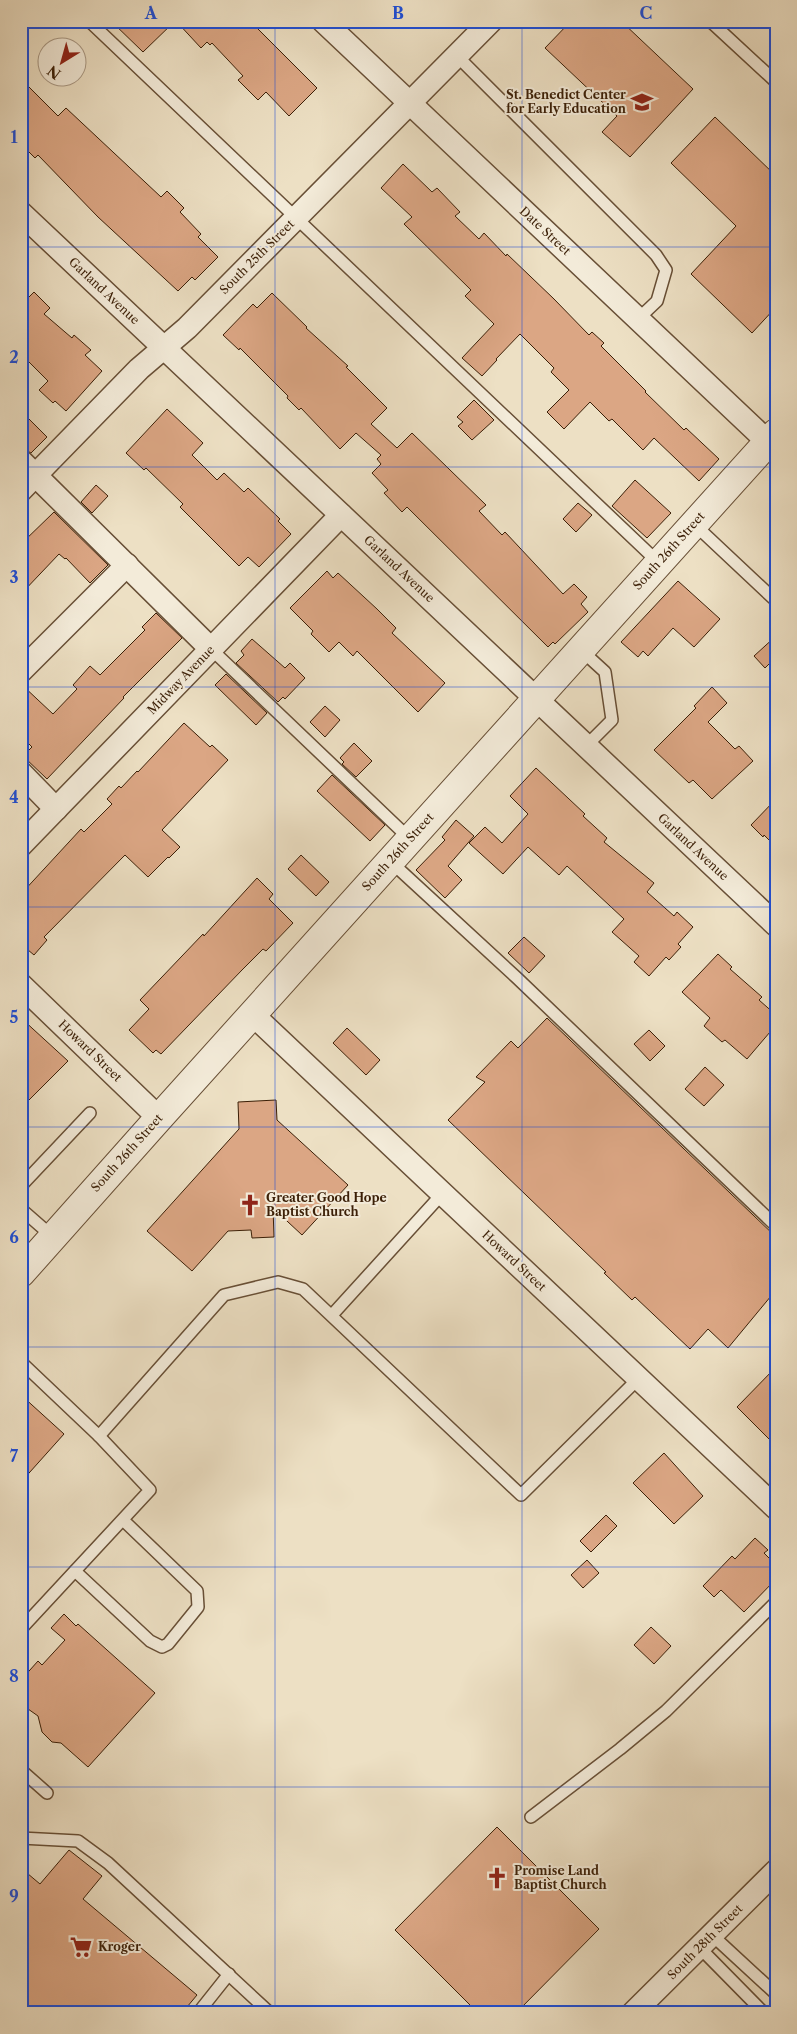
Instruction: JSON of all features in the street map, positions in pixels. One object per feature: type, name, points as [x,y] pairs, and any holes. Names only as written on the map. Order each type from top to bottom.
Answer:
[{"type":"street","name":"Date Street","points":[[323,21],[638,319],[772,437]]},
{"type":"street","name":"South 25th Street","points":[[26,476],[139,369],[187,328],[491,21]]},
{"type":"street","name":"Garland Avenue","points":[[21,213],[776,925]]},
{"type":"street","name":"South 26th Street","points":[[21,1273],[772,437]]},
{"type":"street","points":[[26,476],[127,565],[211,649]]},
{"type":"street","name":"Midway Avenue","points":[[21,845],[341,515]]},
{"type":"street","points":[[21,671],[127,565]]},
{"type":"street","points":[[21,773],[56,809]]},
{"type":"street","name":"Howard Street","points":[[21,984],[159,1118]]},
{"type":"street","name":"Howard Street","points":[[252,1014],[776,1508]]},
{"type":"street","name":"South 28th Street","points":[[633,2013],[776,1871]]},
{"type":"lane","points":[[89,21],[659,563]]},
{"type":"lane","points":[[710,21],[776,82]]},
{"type":"lane","points":[[457,56],[656,255],[666,270],[657,301],[638,319]]},
{"type":"lane","points":[[694,524],[776,601]]},
{"type":"lane","points":[[211,649],[410,839]]},
{"type":"lane","points":[[581,650],[605,672],[612,720],[586,746]]},
{"type":"lane","points":[[390,861],[776,1226]]},
{"type":"lane","points":[[21,1186],[90,1113]]},
{"type":"lane","points":[[332,1315],[442,1194]]},
{"type":"lane","points":[[21,1209],[53,1237]]},
{"type":"lane","points":[[99,1436],[224,1295],[278,1282],[303,1289],[521,1495],[638,1378]]},
{"type":"lane","points":[[21,1362],[99,1436],[150,1490],[21,1629]]},
{"type":"lane","points":[[75,1571],[150,1641],[162,1647],[168,1644],[198,1607],[197,1591],[123,1520]]},
{"type":"lane","points":[[531,1817],[666,1711],[776,1602]]},
{"type":"lane","points":[[21,1770],[47,1793]]},
{"type":"lane","points":[[21,1838],[78,1841],[108,1863],[270,2013]]},
{"type":"lane","points":[[706,1941],[776,1994]]},
{"type":"lane","points":[[706,1941],[764,2013],[768,2013]]},
{"type":"lane","points":[[198,2013],[229,1974]]},
{"type":"building","points":[[111,21],[175,21],[143,52]]},
{"type":"building","points":[[176,21],[250,21],[317,88],[289,116],[266,92],[258,100],[238,80],[243,76],[212,43],[210,45],[207,42],[201,48]]},
{"type":"building","name":"St. Benedict Center for Early Education","points":[[571,21],[621,21],[693,89],[630,157],[602,132],[617,116],[545,48]]},
{"type":"building","points":[[21,79],[58,116],[66,108],[161,197],[167,191],[184,208],[180,212],[201,234],[198,237],[218,257],[195,280],[192,277],[178,291],[98,217],[38,155],[35,158],[21,144]]},
{"type":"building","points":[[715,117],[776,176],[776,307],[752,333],[691,274],[736,226],[671,163]]},
{"type":"building","points":[[403,164],[432,192],[437,188],[460,212],[455,216],[479,239],[484,233],[589,335],[592,332],[604,343],[601,346],[645,392],[684,430],[686,428],[719,459],[699,481],[654,438],[643,450],[612,419],[609,421],[590,402],[564,429],[547,412],[569,390],[551,372],[554,368],[520,334],[482,376],[462,358],[494,324],[465,296],[471,290],[404,224],[412,217],[381,188]]},
{"type":"building","points":[[21,289],[29,297],[34,292],[50,308],[44,314],[72,338],[74,335],[91,350],[85,355],[102,371],[66,411],[55,401],[53,403],[39,390],[48,381],[21,354]]},
{"type":"building","points":[[272,293],[306,328],[348,366],[346,367],[387,408],[371,424],[397,448],[412,433],[486,505],[479,511],[502,535],[505,532],[563,594],[574,584],[587,597],[581,604],[588,612],[555,644],[553,642],[548,647],[407,507],[402,512],[384,493],[388,490],[372,473],[381,464],[377,459],[381,455],[356,433],[340,449],[301,408],[299,410],[287,398],[288,396],[240,348],[239,350],[223,335],[253,304],[257,308]]},
{"type":"building","points":[[474,400],[494,420],[472,440],[458,426],[463,422],[457,417]]},
{"type":"building","points":[[167,409],[203,443],[192,455],[217,480],[224,473],[244,492],[248,488],[280,519],[278,521],[291,534],[259,567],[248,557],[239,566],[180,507],[183,504],[146,468],[144,470],[126,453]]},
{"type":"building","points":[[29,419],[47,437],[31,453],[21,448],[21,427]]},
{"type":"building","points":[[635,480],[671,513],[647,538],[612,506]]},
{"type":"building","points":[[96,485],[108,496],[92,513],[81,502]]},
{"type":"building","points":[[578,503],[592,515],[576,532],[563,519]]},
{"type":"building","points":[[54,512],[108,565],[90,583],[66,558],[59,554],[21,594],[21,544]]},
{"type":"building","points":[[327,571],[333,578],[338,573],[377,609],[396,628],[392,633],[445,683],[418,712],[357,651],[353,656],[339,642],[329,652],[311,634],[313,631],[290,608]]},
{"type":"building","points":[[678,581],[720,619],[694,647],[673,628],[648,656],[643,651],[638,657],[621,642]]},
{"type":"building","points":[[156,613],[182,638],[123,697],[47,779],[23,756],[32,747],[21,736],[21,684],[53,714],[77,689],[73,685],[90,666],[100,675],[145,630],[142,627]]},
{"type":"building","points":[[776,636],[776,657],[765,668],[754,656]]},
{"type":"building","points":[[252,639],[285,668],[290,663],[305,678],[285,699],[283,697],[278,702],[236,663],[244,655],[241,651]]},
{"type":"building","points":[[226,674],[267,713],[256,725],[215,685]]},
{"type":"building","points":[[712,687],[727,703],[708,722],[735,749],[739,746],[753,761],[712,799],[693,780],[689,783],[654,750],[696,708],[694,706]]},
{"type":"building","points":[[325,706],[340,720],[325,737],[310,722]]},
{"type":"building","points":[[184,723],[210,747],[212,745],[228,760],[162,830],[180,847],[148,877],[125,855],[44,937],[47,940],[34,955],[21,944],[21,894],[81,829],[84,832],[112,804],[107,799],[119,786],[121,788],[138,772]]},
{"type":"building","points":[[354,743],[372,761],[356,777],[342,764],[344,762],[340,758]]},
{"type":"building","points":[[536,768],[585,814],[583,816],[607,838],[604,842],[654,883],[647,892],[674,916],[677,912],[693,927],[678,944],[681,947],[669,960],[666,957],[649,976],[634,962],[639,956],[612,932],[624,919],[567,866],[559,875],[528,847],[503,874],[469,843],[485,827],[502,843],[528,814],[510,796]]},
{"type":"building","points":[[332,775],[385,825],[370,841],[317,791]]},
{"type":"building","points":[[776,799],[776,847],[751,825]]},
{"type":"building","points":[[456,820],[474,836],[448,866],[462,880],[445,898],[416,870],[445,840],[442,837]]},
{"type":"building","points":[[301,855],[329,882],[316,896],[288,869]]},
{"type":"building","points":[[257,878],[273,894],[269,899],[293,923],[266,951],[263,949],[161,1054],[156,1050],[153,1053],[129,1030],[149,1009],[140,1000],[203,934],[204,936]]},
{"type":"building","points":[[524,937],[545,956],[529,973],[508,953]]},
{"type":"building","points":[[718,954],[732,967],[730,969],[762,997],[759,1000],[776,1015],[776,1025],[747,1059],[725,1040],[722,1042],[704,1026],[710,1018],[682,992]]},
{"type":"building","points":[[21,1018],[68,1061],[21,1108]]},
{"type":"building","points":[[547,1018],[776,1237],[776,1290],[728,1348],[708,1329],[690,1349],[635,1297],[632,1300],[604,1273],[606,1272],[448,1120],[485,1082],[476,1077],[511,1041],[518,1048]]},
{"type":"building","points":[[347,1028],[380,1060],[366,1075],[333,1043]]},
{"type":"building","points":[[649,1030],[665,1046],[650,1061],[634,1044]]},
{"type":"building","points":[[705,1067],[724,1085],[704,1106],[685,1089]]},
{"type":"building","name":"Greater Good Hope Baptist Church","points":[[276,1100],[277,1120],[348,1185],[302,1235],[273,1208],[274,1237],[252,1238],[251,1230],[228,1231],[192,1271],[147,1231],[239,1129],[238,1102]]},
{"type":"building","points":[[776,1367],[776,1446],[737,1407]]},
{"type":"building","points":[[21,1395],[64,1434],[21,1482]]},
{"type":"building","points":[[664,1453],[703,1496],[674,1524],[633,1483]]},
{"type":"building","points":[[606,1515],[617,1526],[591,1552],[580,1541]]},
{"type":"building","points":[[755,1538],[768,1550],[764,1553],[776,1565],[776,1579],[744,1612],[721,1590],[714,1597],[703,1586],[732,1556],[735,1559]]},
{"type":"building","points":[[587,1560],[599,1573],[583,1588],[571,1575]]},
{"type":"building","points":[[64,1614],[76,1626],[78,1624],[155,1693],[88,1767],[61,1743],[52,1742],[42,1732],[38,1716],[21,1704],[21,1680],[38,1661],[42,1665],[65,1640],[51,1628]]},
{"type":"building","points":[[651,1627],[671,1646],[654,1664],[634,1645]]},
{"type":"building","name":"Promise Land Baptist Church","points":[[497,1827],[599,1929],[516,2013],[478,2013],[395,1930]]},
{"type":"building","name":"Kroger","points":[[69,1850],[102,1876],[83,1899],[197,1995],[182,2013],[21,2013],[21,1868],[40,1884]]},
{"type":"place","name":"St. Benedict Center for Early Education","points":[[642,102]]},
{"type":"place","name":"Greater Good Hope Baptist Church","points":[[250,1205]]},
{"type":"place","name":"Promise Land Baptist Church","points":[[497,1878]]},
{"type":"place","name":"Kroger","points":[[81,1947]]}]
